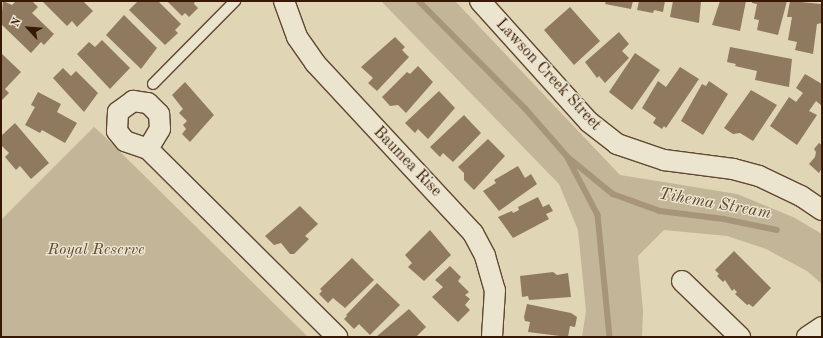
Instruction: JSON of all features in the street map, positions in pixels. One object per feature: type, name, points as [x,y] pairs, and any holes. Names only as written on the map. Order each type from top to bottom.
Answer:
[{"type":"street","name":"Baumea Rise","points":[[284,1],[297,37],[315,63],[473,233],[485,256],[495,290],[492,337]]},
{"type":"street","name":"Lawson Creek Street","points":[[480,1],[589,122],[617,144],[664,160],[733,169],[759,176],[801,196],[822,210]]},
{"type":"street","points":[[148,149],[337,337]]},
{"type":"street","points":[[682,281],[740,337]]},
{"type":"street","points":[[807,337],[822,327]]},
{"type":"lane","points":[[152,84],[235,1]]},
{"type":"green space","points":[[381,1],[455,1],[620,175],[737,194],[793,217],[822,234],[822,284],[807,271],[766,249],[727,236],[664,230],[638,256],[643,311],[642,337],[582,337],[586,311],[578,230],[559,184]]},
{"type":"green space","name":"Royal Reserve","points":[[94,127],[308,337],[1,337],[1,220]]},
{"type":"building","points":[[3,1],[12,5],[16,1],[32,1],[38,7],[32,13],[54,34],[44,45],[41,42],[31,53],[1,24]]},
{"type":"building","points":[[42,1],[83,1],[93,11],[77,27],[72,21],[67,26]]},
{"type":"building","points":[[138,1],[158,1],[181,24],[175,30],[178,33],[165,45],[129,10]]},
{"type":"building","points":[[167,1],[195,1],[194,4],[198,8],[189,17],[185,13],[182,16]]},
{"type":"building","points":[[606,1],[633,1],[631,9],[605,4]]},
{"type":"building","points":[[639,1],[665,1],[663,12],[654,10],[653,13],[637,10]]},
{"type":"building","points":[[673,1],[701,1],[699,23],[670,17]]},
{"type":"building","points":[[720,1],[746,1],[740,31],[712,25]]},
{"type":"building","points":[[752,1],[787,1],[778,35],[757,30],[759,20],[754,19],[757,4],[752,3]]},
{"type":"building","points":[[790,1],[822,4],[822,23],[817,24],[813,54],[795,50],[797,42],[788,40],[792,17],[787,17]]},
{"type":"building","points":[[570,7],[600,41],[574,65],[544,30]]},
{"type":"building","points":[[124,15],[157,48],[141,69],[106,35]]},
{"type":"building","points":[[619,32],[629,44],[622,51],[629,58],[605,83],[599,76],[597,78],[585,62]]},
{"type":"building","points":[[395,37],[405,47],[402,50],[409,57],[377,91],[368,83],[373,78],[361,67]]},
{"type":"building","points":[[102,40],[130,68],[110,89],[77,54],[89,42],[95,47]]},
{"type":"building","points":[[730,47],[792,59],[789,87],[755,80],[757,71],[735,66],[736,64],[727,62]]},
{"type":"building","points":[[635,53],[660,70],[632,110],[609,92]]},
{"type":"building","points":[[2,54],[21,72],[5,89],[9,93],[1,101]]},
{"type":"building","points":[[418,66],[433,82],[406,113],[398,105],[390,106],[382,97],[407,72],[410,74]]},
{"type":"building","points":[[680,67],[699,79],[666,128],[664,126],[662,129],[653,123],[656,118],[642,108],[658,81],[666,87]]},
{"type":"building","points":[[63,68],[71,76],[76,71],[98,93],[84,112],[53,78]]},
{"type":"building","points":[[805,74],[822,84],[822,106],[816,101],[809,111],[817,115],[797,145],[770,126],[789,97],[796,102],[803,93],[796,88]]},
{"type":"building","points":[[709,81],[728,94],[703,135],[681,121],[702,84],[706,86]]},
{"type":"building","points":[[185,82],[214,115],[190,142],[182,134],[186,129],[183,125],[187,121],[179,113],[183,109],[172,95]]},
{"type":"building","points":[[751,90],[777,105],[753,141],[740,133],[733,134],[724,128]]},
{"type":"building","points":[[439,91],[455,108],[428,139],[418,129],[415,133],[405,123]]},
{"type":"building","points":[[38,92],[61,104],[57,112],[77,123],[65,143],[42,130],[40,133],[25,125],[35,107],[31,105]]},
{"type":"building","points":[[464,115],[481,133],[453,162],[443,153],[440,157],[430,147]]},
{"type":"building","points":[[15,123],[49,163],[31,179],[20,166],[16,170],[5,157],[9,153],[1,145],[1,136]]},
{"type":"building","points":[[488,139],[505,156],[474,190],[464,180],[464,173],[458,167]]},
{"type":"building","points":[[819,143],[822,145],[822,168],[819,173],[809,164],[815,157],[816,152],[814,149]]},
{"type":"building","points":[[518,166],[525,178],[531,174],[537,184],[499,211],[483,191],[496,183],[494,180]]},
{"type":"building","points":[[538,197],[543,207],[549,204],[553,211],[546,214],[549,219],[513,238],[498,217],[512,211],[513,213],[519,210],[518,207]]},
{"type":"building","points":[[300,206],[318,224],[305,236],[309,239],[294,254],[290,254],[281,243],[274,245],[265,236]]},
{"type":"building","points":[[430,230],[451,255],[424,281],[408,267],[412,263],[405,255]]},
{"type":"building","points":[[734,251],[771,288],[753,307],[749,304],[747,305],[735,294],[737,292],[734,289],[732,291],[725,280],[723,282],[717,276],[719,274],[715,270]]},
{"type":"building","points":[[352,258],[374,280],[345,308],[333,298],[328,303],[319,294],[322,291],[320,289]]},
{"type":"building","points":[[450,266],[461,277],[458,281],[469,292],[465,295],[470,299],[465,305],[470,310],[458,322],[432,297],[443,287],[435,280]]},
{"type":"building","points":[[553,272],[557,275],[568,273],[571,297],[529,300],[528,296],[522,297],[520,276]]},
{"type":"building","points":[[377,283],[400,305],[370,335],[359,324],[354,329],[344,319],[347,316],[346,315]]},
{"type":"building","points":[[527,304],[571,313],[577,317],[575,327],[570,326],[568,337],[528,332],[530,322],[525,321],[524,317]]},
{"type":"building","points":[[409,309],[426,327],[416,337],[376,337]]},
{"type":"waterway","name":"Tihema Stream","points":[[419,1],[526,109],[567,156],[598,215],[610,337]]},
{"type":"waterway","name":"Tihema Stream","points":[[569,158],[613,194],[660,211],[724,219],[777,230]]}]
